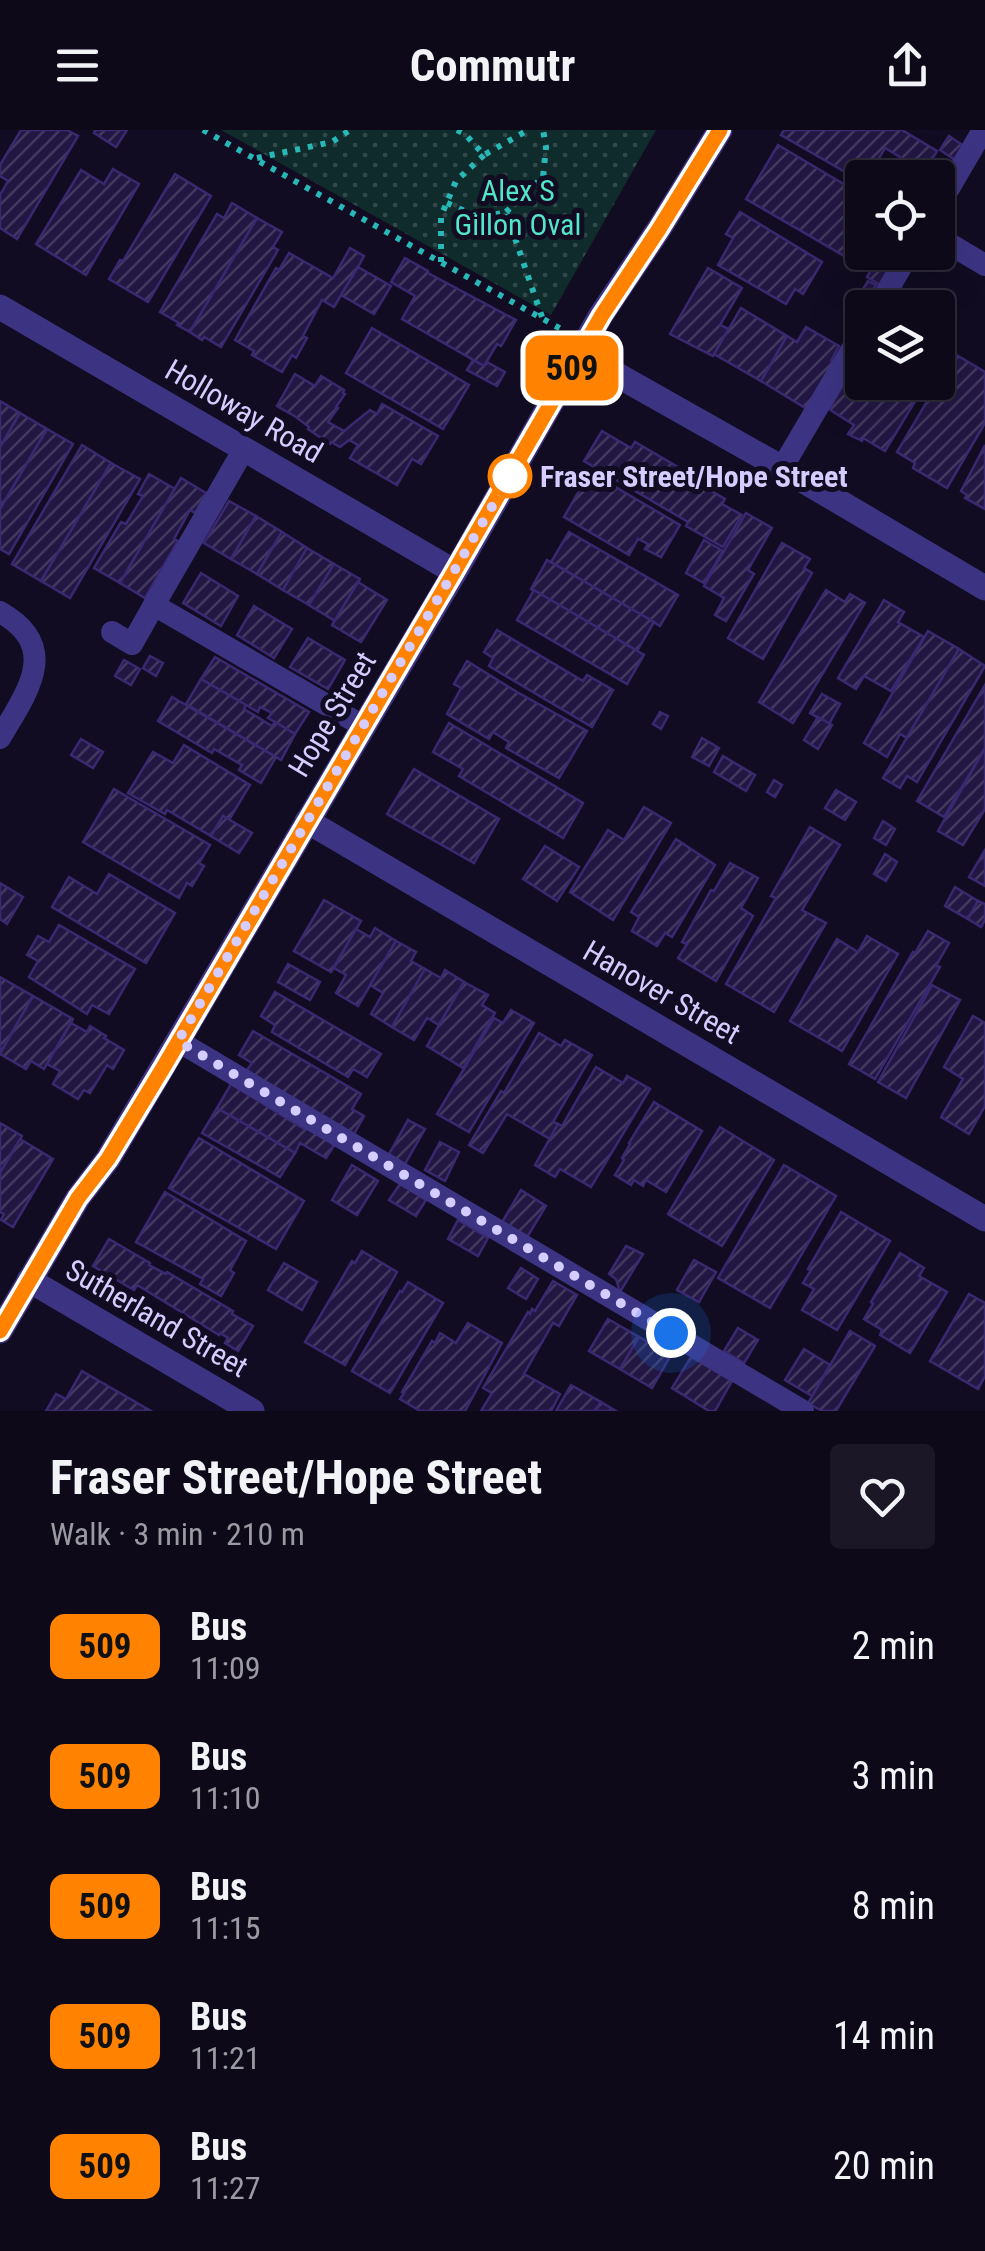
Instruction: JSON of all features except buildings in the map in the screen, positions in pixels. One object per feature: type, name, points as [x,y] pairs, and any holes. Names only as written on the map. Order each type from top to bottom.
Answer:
[{"type":"street","name":"Hope Street","points":[[0,1331],[78,1198],[108,1159],[178,1041],[614,294],[720,130]]},
{"type":"street","name":"Holloway Road","points":[[0,307],[454,572]]},
{"type":"street","points":[[583,348],[985,588]]},
{"type":"street","name":"Hanover Street","points":[[307,821],[985,1219]]},
{"type":"street","name":"Sutherland Street","points":[[28,1280],[252,1411]]},
{"type":"lane","points":[[955,177],[983,130]]},
{"type":"lane","points":[[955,247],[985,265]]},
{"type":"lane","points":[[782,468],[845,361]]},
{"type":"lane","points":[[112,632],[132,644],[244,449]]},
{"type":"lane","points":[[154,606],[363,726]]},
{"type":"lane","points":[[0,612],[28,632],[36,654],[25,694],[0,738]]},
{"type":"lane","points":[[178,1041],[803,1411]]},
{"type":"path","points":[[203,130],[543,318],[583,348]]},
{"type":"path","points":[[254,158],[332,142],[350,130]]},
{"type":"path","points":[[457,130],[484,155]]},
{"type":"path","points":[[440,262],[442,216],[456,181],[484,155],[528,130]]},
{"type":"path","points":[[447,203],[480,218],[506,212],[543,178],[546,146],[542,130]]},
{"type":"path","points":[[506,212],[543,318]]},
{"type":"green space","name":"Alex S Gillon Oval","points":[[221,130],[656,130],[551,315]]},
{"type":"bus line","name":"509","points":[[0,1331],[78,1198],[108,1159],[163,1068],[614,294],[720,130]]},
{"type":"place","name":"Fraser Street/Hope Street","points":[[510,476]]},
{"type":"route","points":[[510,476],[178,1041],[671,1333]]}]
